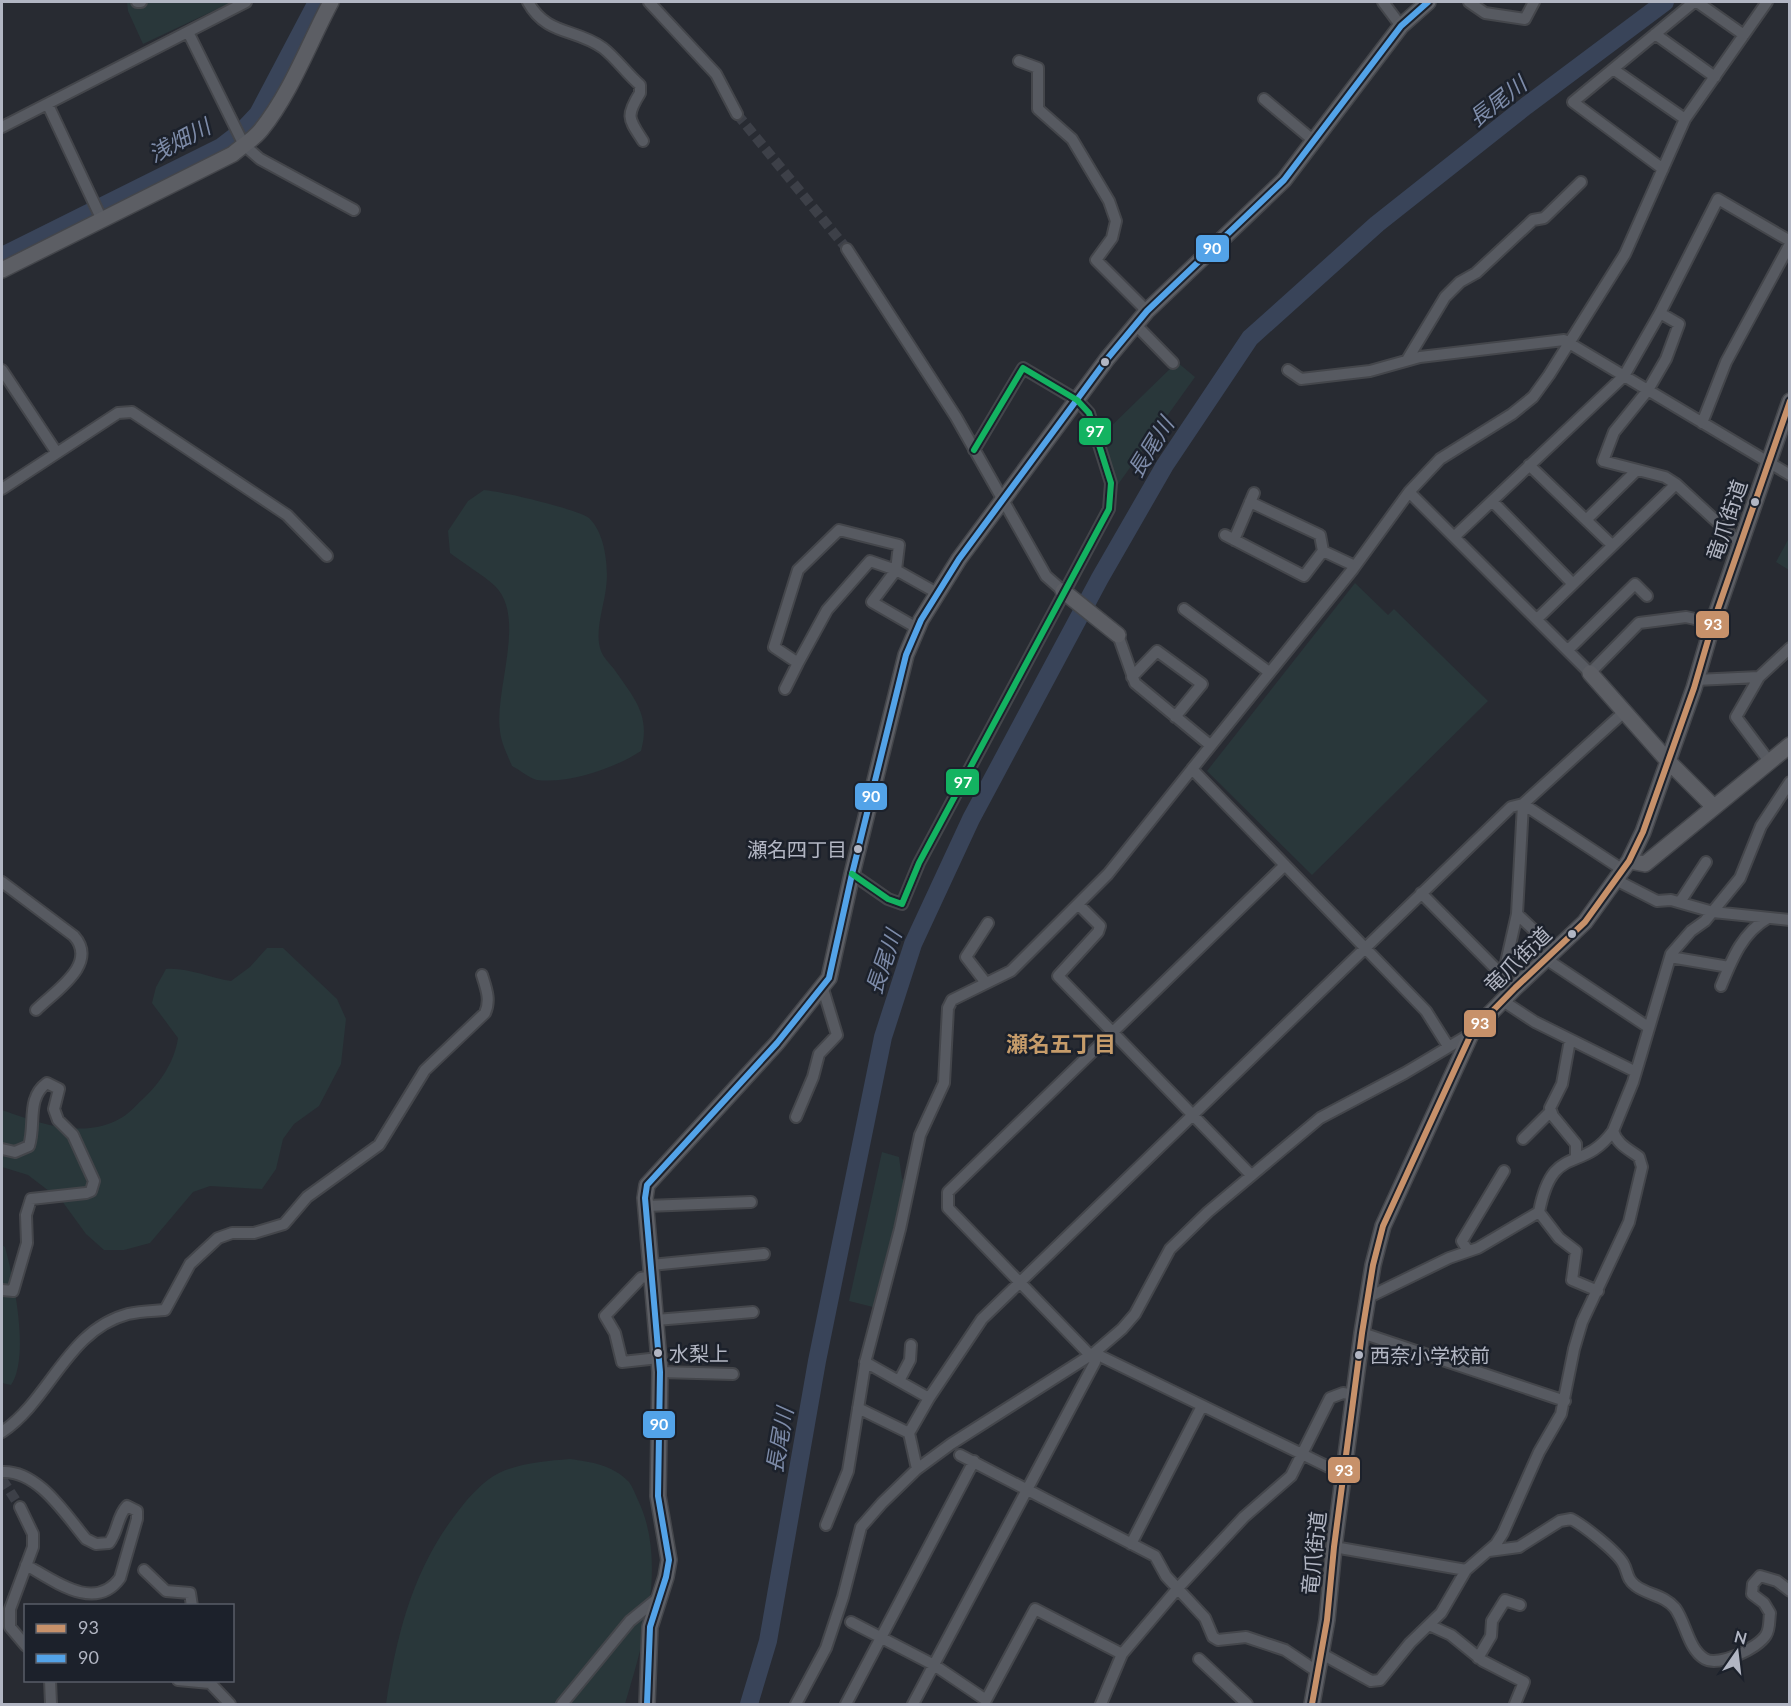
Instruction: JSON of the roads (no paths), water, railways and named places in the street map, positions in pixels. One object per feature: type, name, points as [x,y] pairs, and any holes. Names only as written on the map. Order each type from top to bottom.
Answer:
[{"type":"street","points":[[2,127],[246,2]]},
{"type":"street","points":[[2,270],[233,154],[261,130],[281,100],[330,2]]},
{"type":"street","points":[[528,2],[536,16],[546,24],[602,47],[640,86],[640,93],[631,106],[630,116],[643,141]]},
{"type":"street","points":[[649,2],[716,74],[737,114]]},
{"type":"street","points":[[1383,2],[1401,26]]},
{"type":"street","points":[[647,1704],[650,1627],[669,1560],[658,1496],[660,1365],[646,1206],[647,1185],[823,989],[829,978],[906,655],[917,628],[937,593],[1002,501],[1136,324],[1284,180],[1401,26],[1428,2]]},
{"type":"street","points":[[1469,2],[1485,13],[1525,19],[1534,2]]},
{"type":"street","points":[[1664,169],[1572,102],[1696,2],[1744,35]]},
{"type":"street","points":[[826,1525],[848,1471],[865,1362],[900,1229],[920,1135],[944,1083],[948,1008],[952,1000],[1022,962],[1108,874],[1355,566],[1409,492],[1440,459],[1512,414],[1533,397],[1625,254],[1685,119],[1767,2]]},
{"type":"street","points":[[188,32],[244,145],[260,159],[354,210]]},
{"type":"street","points":[[1654,34],[1715,77]]},
{"type":"street","points":[[1019,61],[1038,68],[1038,109],[1072,138],[1110,201],[1116,221],[1112,238],[1096,260],[1147,311]]},
{"type":"street","points":[[1613,69],[1685,119]]},
{"type":"street","points":[[1264,99],[1314,141]]},
{"type":"street","points":[[48,105],[102,220]]},
{"type":"street","points":[[1407,360],[1445,297],[1460,282],[1476,273],[1533,220],[1544,218],[1581,182]]},
{"type":"street","points":[[1455,536],[1624,375],[1660,313],[1718,199],[1790,243],[1726,362],[1702,423]]},
{"type":"street","points":[[847,249],[950,408],[1046,576],[1118,635],[1132,677],[1144,693],[1210,745]]},
{"type":"street","points":[[1660,313],[1679,324],[1666,359],[1648,390],[1614,432],[1603,461],[1665,477],[1676,484],[1740,543]]},
{"type":"street","points":[[1136,324],[1173,363]]},
{"type":"street","points":[[1288,370],[1301,379],[1370,371],[1407,360],[1553,341],[1570,342],[1790,475]]},
{"type":"street","points":[[852,874],[888,899],[902,904],[919,863],[1108,509],[1111,483],[1089,413],[1077,400],[1023,368],[974,450]]},
{"type":"street","points":[[2,370],[57,453]]},
{"type":"street","name":"竜爪街道","points":[[1312,1704],[1322,1654],[1367,1298],[1383,1226],[1472,1032],[1585,922],[1623,870],[1643,832],[1790,401]]},
{"type":"street","points":[[2,489],[118,413],[132,412],[286,515],[327,556]]},
{"type":"street","points":[[1529,465],[1612,545]]},
{"type":"street","points":[[1586,520],[1636,471]]},
{"type":"street","points":[[1537,619],[1676,484]]},
{"type":"street","points":[[1409,492],[1590,672],[1668,761],[1713,806]]},
{"type":"street","points":[[1252,498],[1320,535],[1323,551],[1304,576],[1230,538],[1252,498]]},
{"type":"street","points":[[1492,501],[1573,584]]},
{"type":"street","points":[[798,663],[774,647],[798,570],[839,530],[899,545],[896,570],[872,602],[917,628]]},
{"type":"street","points":[[1323,551],[1355,566]]},
{"type":"street","points":[[785,689],[827,610],[870,561],[896,570],[937,593]]},
{"type":"street","points":[[1568,650],[1635,584],[1647,596]]},
{"type":"street","points":[[1184,609],[1269,672]]},
{"type":"street","points":[[1590,672],[1639,623],[1686,617],[1713,623]]},
{"type":"street","points":[[1769,761],[1736,717],[1759,677],[1790,648]]},
{"type":"street","points":[[1132,677],[1156,651],[1202,684],[1175,717]]},
{"type":"street","points":[[1696,680],[1759,677]]},
{"type":"street","points":[[917,1469],[909,1433],[929,1398],[982,1319],[1511,807],[1523,804],[1624,712]]},
{"type":"street","points":[[1623,870],[1645,864],[1790,745]]},
{"type":"street","points":[[1192,769],[1426,1011],[1448,1046]]},
{"type":"street","points":[[1598,1291],[1572,1280],[1576,1251],[1559,1238],[1539,1212],[1544,1187],[1560,1164],[1602,1146],[1613,1131],[1636,1072],[1671,957],[1680,942],[1713,912],[1740,878],[1761,826],[1790,782]]},
{"type":"street","points":[[1523,804],[1623,870],[1657,901],[1680,902],[1713,912],[1790,920]]},
{"type":"street","points":[[1503,976],[1517,914],[1523,804]]},
{"type":"street","points":[[1680,902],[1706,862]]},
{"type":"street","points":[[1285,865],[948,1192],[948,1208],[1092,1354],[1343,1474]]},
{"type":"street","points":[[2,882],[74,936],[82,945],[83,955],[78,969],[36,1010]]},
{"type":"street","points":[[1421,893],[1515,988]]},
{"type":"street","points":[[1077,904],[1100,926],[1098,932],[1058,976],[1251,1175]]},
{"type":"street","points":[[1517,914],[1551,954],[1648,1027]]},
{"type":"street","points":[[1721,986],[1738,947],[1751,931],[1768,918]]},
{"type":"street","points":[[986,983],[966,957],[988,923]]},
{"type":"street","points":[[1671,957],[1729,967]]},
{"type":"street","points":[[2,1432],[16,1423],[64,1360],[95,1329],[128,1314],[165,1310],[190,1264],[218,1238],[232,1233],[254,1233],[284,1224],[307,1197],[379,1145],[424,1070],[485,1013],[488,1006],[488,995],[482,975]]},
{"type":"street","points":[[796,1116],[813,1077],[819,1054],[837,1035],[823,989]]},
{"type":"street","points":[[1503,1001],[1570,1040],[1636,1072]]},
{"type":"street","points":[[796,1704],[826,1648],[843,1597],[861,1527],[917,1469],[1092,1354],[1122,1329],[1135,1314],[1170,1250],[1208,1212],[1320,1118],[1406,1073],[1472,1032]]},
{"type":"street","points":[[1523,1139],[1551,1111],[1553,1098],[1562,1083],[1570,1040]]},
{"type":"street","points":[[2,1149],[15,1152],[29,1146],[34,1131],[33,1101],[38,1089],[47,1083],[59,1089],[54,1109],[58,1120],[72,1135],[94,1181],[92,1191],[86,1193],[31,1199],[26,1215],[27,1243],[13,1291],[2,1290]]},
{"type":"street","points":[[1551,1111],[1576,1144],[1576,1158]]},
{"type":"street","points":[[1322,1654],[1371,1681],[1380,1680],[1410,1643],[1441,1613],[1467,1570],[1496,1544],[1508,1525],[1539,1452],[1565,1401],[1574,1348],[1582,1322],[1629,1222],[1642,1167],[1639,1157],[1615,1139],[1613,1131]]},
{"type":"street","points":[[1468,1251],[1462,1240],[1504,1171]]},
{"type":"street","points":[[646,1206],[751,1202]]},
{"type":"street","points":[[1367,1298],[1468,1251],[1539,1212]]},
{"type":"street","points":[[733,1374],[622,1362],[615,1333],[605,1316],[651,1270],[764,1254]]},
{"type":"street","points":[[656,1320],[753,1312]]},
{"type":"street","points":[[1362,1333],[1565,1401]]},
{"type":"street","points":[[900,1379],[910,1360],[911,1345]]},
{"type":"street","points":[[913,1704],[1095,1362],[1092,1354]]},
{"type":"street","points":[[865,1362],[900,1379],[929,1398]]},
{"type":"street","points":[[1101,1704],[1122,1654],[1178,1588],[1244,1517],[1291,1476],[1330,1398],[1343,1393],[1355,1395]]},
{"type":"street","points":[[1131,1544],[1202,1406]]},
{"type":"street","points":[[858,1408],[909,1433]]},
{"type":"street","points":[[960,1455],[1155,1556],[1166,1576],[1205,1617],[1213,1637],[1218,1640],[1246,1636],[1285,1650],[1318,1672]]},
{"type":"street","points":[[846,1704],[974,1461]]},
{"type":"street","points":[[2,1472],[9,1472],[38,1484],[86,1539],[96,1544],[109,1543],[123,1510],[127,1506],[137,1511],[137,1519],[120,1578],[114,1586],[103,1592],[88,1595],[70,1589],[26,1565]]},
{"type":"street","points":[[20,1506],[33,1534],[33,1547],[10,1609],[10,1627],[24,1644]]},
{"type":"street","points":[[1486,1552],[1519,1547],[1560,1521],[1571,1519],[1607,1544],[1624,1564],[1626,1575],[1633,1584],[1669,1602],[1677,1612],[1695,1649],[1704,1659],[1714,1662],[1725,1661],[1758,1643],[1766,1636],[1770,1613],[1764,1603],[1752,1594],[1753,1584],[1760,1576],[1778,1581],[1790,1591]]},
{"type":"street","points":[[1334,1546],[1467,1570]]},
{"type":"street","points":[[144,1570],[166,1590],[190,1593],[192,1604]]},
{"type":"street","points":[[562,1704],[630,1621],[657,1599]]},
{"type":"street","points":[[1478,1658],[1491,1636],[1492,1621],[1505,1600],[1520,1605]]},
{"type":"street","points":[[851,1622],[934,1665],[986,1700],[1035,1609],[1122,1654]]},
{"type":"street","points":[[1430,1625],[1451,1635],[1478,1658],[1524,1682],[1515,1704]]},
{"type":"street","points":[[1199,1659],[1247,1704]]},
{"type":"street","points":[[51,1704],[52,1682]]},
{"type":"street","points":[[210,1682],[230,1704]]},
{"type":"waterway","name":"浅畑川","points":[[2,256],[221,147],[243,130],[258,114],[317,2]]},
{"type":"waterway","name":"長尾川","points":[[749,1704],[768,1641],[817,1361],[883,1037],[913,944],[971,819],[1100,578],[1165,465],[1250,338],[1377,224],[1526,106],[1665,2]]},
{"type":"tunnel","points":[[737,114],[847,249]]},
{"type":"tunnel","points":[[2,1479],[20,1507]]},
{"type":"place","name":"瀬名四丁目","points":[[858,849]]},
{"type":"place","name":"水梨上","points":[[658,1353]]},
{"type":"place","name":"西奈小学校前","points":[[1359,1355]]},
{"type":"district","name":"瀬名五丁目","points":[[1061,1043]]}]
